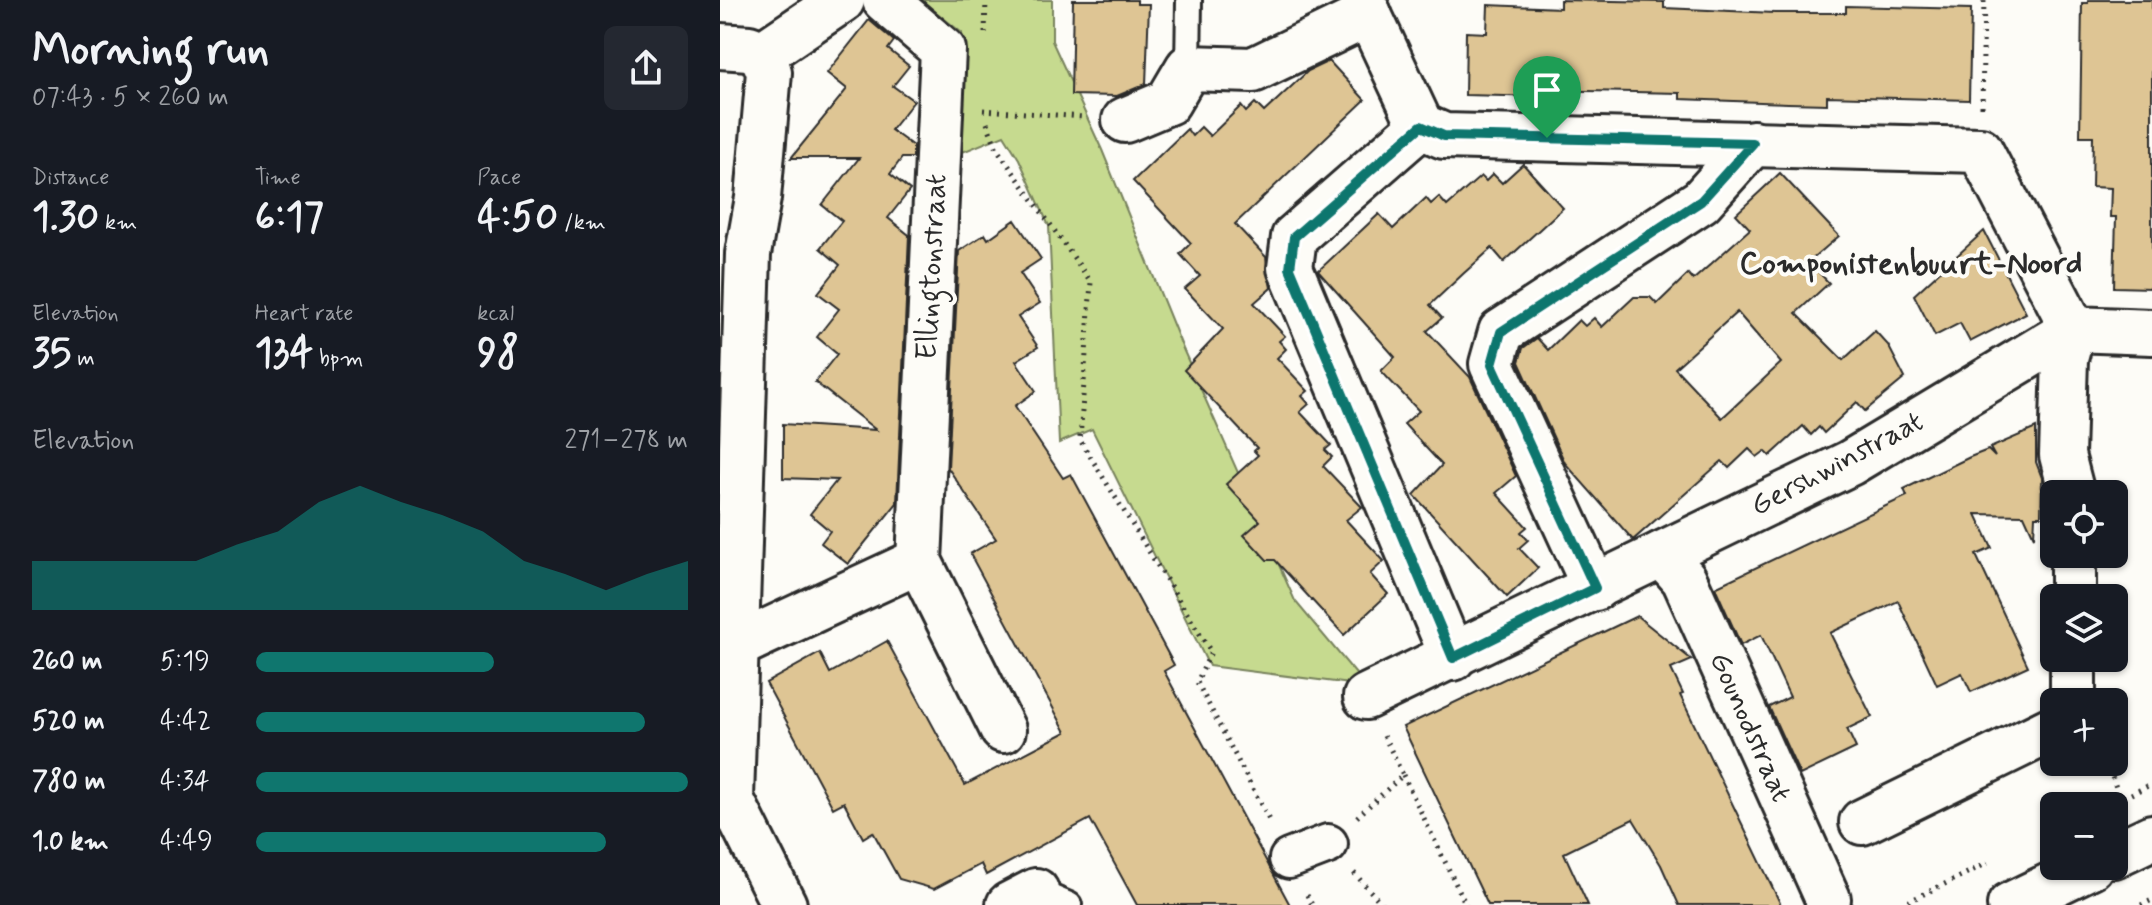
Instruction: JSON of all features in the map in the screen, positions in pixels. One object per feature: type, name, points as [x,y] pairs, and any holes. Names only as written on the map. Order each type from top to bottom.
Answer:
[{"type":"street","points":[[784,905],[726,799],[736,646],[729,575],[748,254],[758,198],[769,72],[741,50],[842,0]]},
{"type":"street","name":"Ellingtonstraat","points":[[885,0],[943,50],[919,561],[1003,730]]},
{"type":"street","points":[[1125,120],[1168,102],[1188,68],[1253,70],[1366,7],[1421,126],[1444,136],[1980,150],[2073,329],[2065,359],[2062,455],[2068,480]]},
{"type":"street","points":[[1421,126],[1294,237],[1290,268],[1453,658]]},
{"type":"street","points":[[1595,588],[1492,364],[1501,332],[1701,201],[1753,143]]},
{"type":"street","points":[[2073,329],[2152,332]]},
{"type":"street","name":"Gershwinstraat","points":[[1366,697],[1453,658],[1850,463],[2073,329]]},
{"type":"street","name":"Gounodstraat","points":[[1662,554],[1684,579],[1828,902]]},
{"type":"street","points":[[736,646],[919,561]]},
{"type":"street","points":[[1862,822],[2040,735]]},
{"type":"street","points":[[1289,859],[1328,844]]},
{"type":"street","points":[[2010,905],[2062,880]]},
{"type":"lane","points":[[1188,68],[1189,0]]},
{"type":"path","points":[[984,47],[986,0]]},
{"type":"path","points":[[1980,150],[1984,0]]},
{"type":"path","points":[[982,94],[982,110],[997,149],[1091,282],[1080,440],[1211,652],[1197,682],[1312,905]]},
{"type":"path","points":[[939,104],[1125,120]]},
{"type":"path","points":[[1366,697],[1466,905]]},
{"type":"path","points":[[1383,905],[1328,844],[1403,775]]},
{"type":"path","points":[[1901,905],[1999,858]]},
{"type":"path","points":[[2141,905],[2152,900]]},
{"type":"green space","points":[[921,0],[1052,0],[1052,41],[1102,150],[1183,349],[1295,601],[1366,686],[1209,666],[1092,429],[1059,443],[1049,226],[1019,159],[1004,135],[953,156],[962,33]]},
{"type":"building","points":[[1073,0],[1137,0],[1137,4],[1149,4],[1146,84],[1117,96],[1071,95]]},
{"type":"building","points":[[1560,0],[1664,2],[1664,8],[1775,13],[1846,13],[1846,6],[1971,9],[1969,100],[1827,96],[1827,104],[1680,99],[1680,93],[1540,90],[1540,97],[1465,95],[1466,32],[1487,33],[1488,5],[1560,8]]},
{"type":"building","points":[[2088,0],[2152,0],[2152,288],[2114,287],[2116,217],[2110,217],[2111,188],[2092,187],[2093,136],[2080,136],[2082,3],[2088,3]]},
{"type":"building","points":[[869,20],[894,41],[888,49],[909,66],[893,86],[914,101],[891,130],[913,146],[913,158],[902,158],[890,174],[910,190],[888,218],[909,235],[897,503],[848,564],[821,543],[830,531],[810,514],[837,480],[783,478],[783,424],[876,430],[815,382],[837,354],[817,337],[839,309],[818,293],[840,265],[820,248],[842,221],[822,205],[859,158],[791,158],[847,89],[827,73]]},
{"type":"building","points":[[1329,61],[1365,100],[1235,224],[1266,257],[1271,288],[1254,303],[1285,336],[1279,341],[1286,349],[1277,358],[1308,391],[1302,396],[1309,404],[1300,412],[1331,445],[1325,450],[1332,457],[1323,466],[1362,507],[1346,520],[1384,561],[1370,574],[1388,594],[1344,635],[1275,560],[1267,560],[1244,535],[1260,521],[1226,484],[1258,455],[1254,451],[1257,448],[1184,370],[1223,329],[1185,289],[1200,276],[1180,254],[1191,243],[1133,181],[1187,129],[1192,136],[1201,127],[1210,136],[1241,106],[1246,112],[1255,103],[1264,112],[1308,71]]},
{"type":"building","points":[[1523,164],[1563,208],[1504,262],[1492,248],[1463,274],[1430,305],[1442,318],[1427,331],[1470,377],[1516,476],[1496,493],[1527,527],[1521,532],[1528,540],[1519,548],[1538,568],[1507,597],[1414,495],[1442,465],[1404,424],[1419,411],[1381,371],[1395,357],[1318,271],[1379,214],[1393,229],[1426,198],[1431,204],[1439,197],[1447,206],[1481,176],[1486,181],[1493,174],[1502,183]]},
{"type":"building","points":[[1780,173],[1839,236],[1809,262],[1829,283],[1796,313],[1843,360],[1875,331],[1888,345],[1905,378],[1865,411],[1857,402],[1824,433],[1819,427],[1811,435],[1803,426],[1770,456],[1765,451],[1757,457],[1749,449],[1729,468],[1722,461],[1633,540],[1565,463],[1519,362],[1523,348],[1537,338],[1548,350],[1579,320],[1585,326],[1594,318],[1602,327],[1634,297],[1650,297],[1657,304],[1688,274],[1693,280],[1750,229],[1736,214]],"holes":[[[1737,312],[1781,363],[1722,418],[1675,368]]]},
{"type":"building","points":[[1015,220],[1041,259],[1020,273],[1040,303],[1018,317],[1038,347],[1016,361],[1036,391],[1015,406],[1063,478],[1071,474],[1174,665],[1164,671],[1290,905],[1137,905],[1090,819],[986,875],[981,864],[934,889],[899,879],[873,832],[863,838],[844,802],[833,808],[766,683],[820,653],[830,673],[887,641],[965,785],[1066,732],[970,554],[996,539],[948,468],[959,251],[985,234],[988,239]]},
{"type":"building","points":[[1984,231],[2026,313],[1970,342],[1960,323],[1935,336],[1914,295]]},
{"type":"building","points":[[2036,428],[2036,462],[2042,478],[2040,516],[2035,516],[2034,537],[2024,515],[1976,514],[1992,548],[1976,555],[2028,666],[1971,692],[1962,673],[1937,685],[1898,601],[1830,633],[1872,717],[1847,729],[1856,748],[1800,775],[1769,707],[1790,697],[1761,635],[1741,645],[1715,587],[1907,496],[1904,489],[1970,457],[1988,450],[1995,457],[1990,448]]},
{"type":"building","points":[[1637,616],[1692,660],[1671,669],[1683,694],[1680,695],[1781,905],[1679,905],[1661,865],[1633,819],[1564,853],[1588,905],[1488,905],[1403,727]]},
{"type":"district","name":"Componistenbuurt-Noord","points":[[1911,264]]},
{"type":"route","points":[[1421,126],[1444,136],[1547,138],[1753,143],[1701,201],[1501,332],[1492,364],[1595,588],[1453,658],[1290,268],[1294,237],[1421,126]]}]
